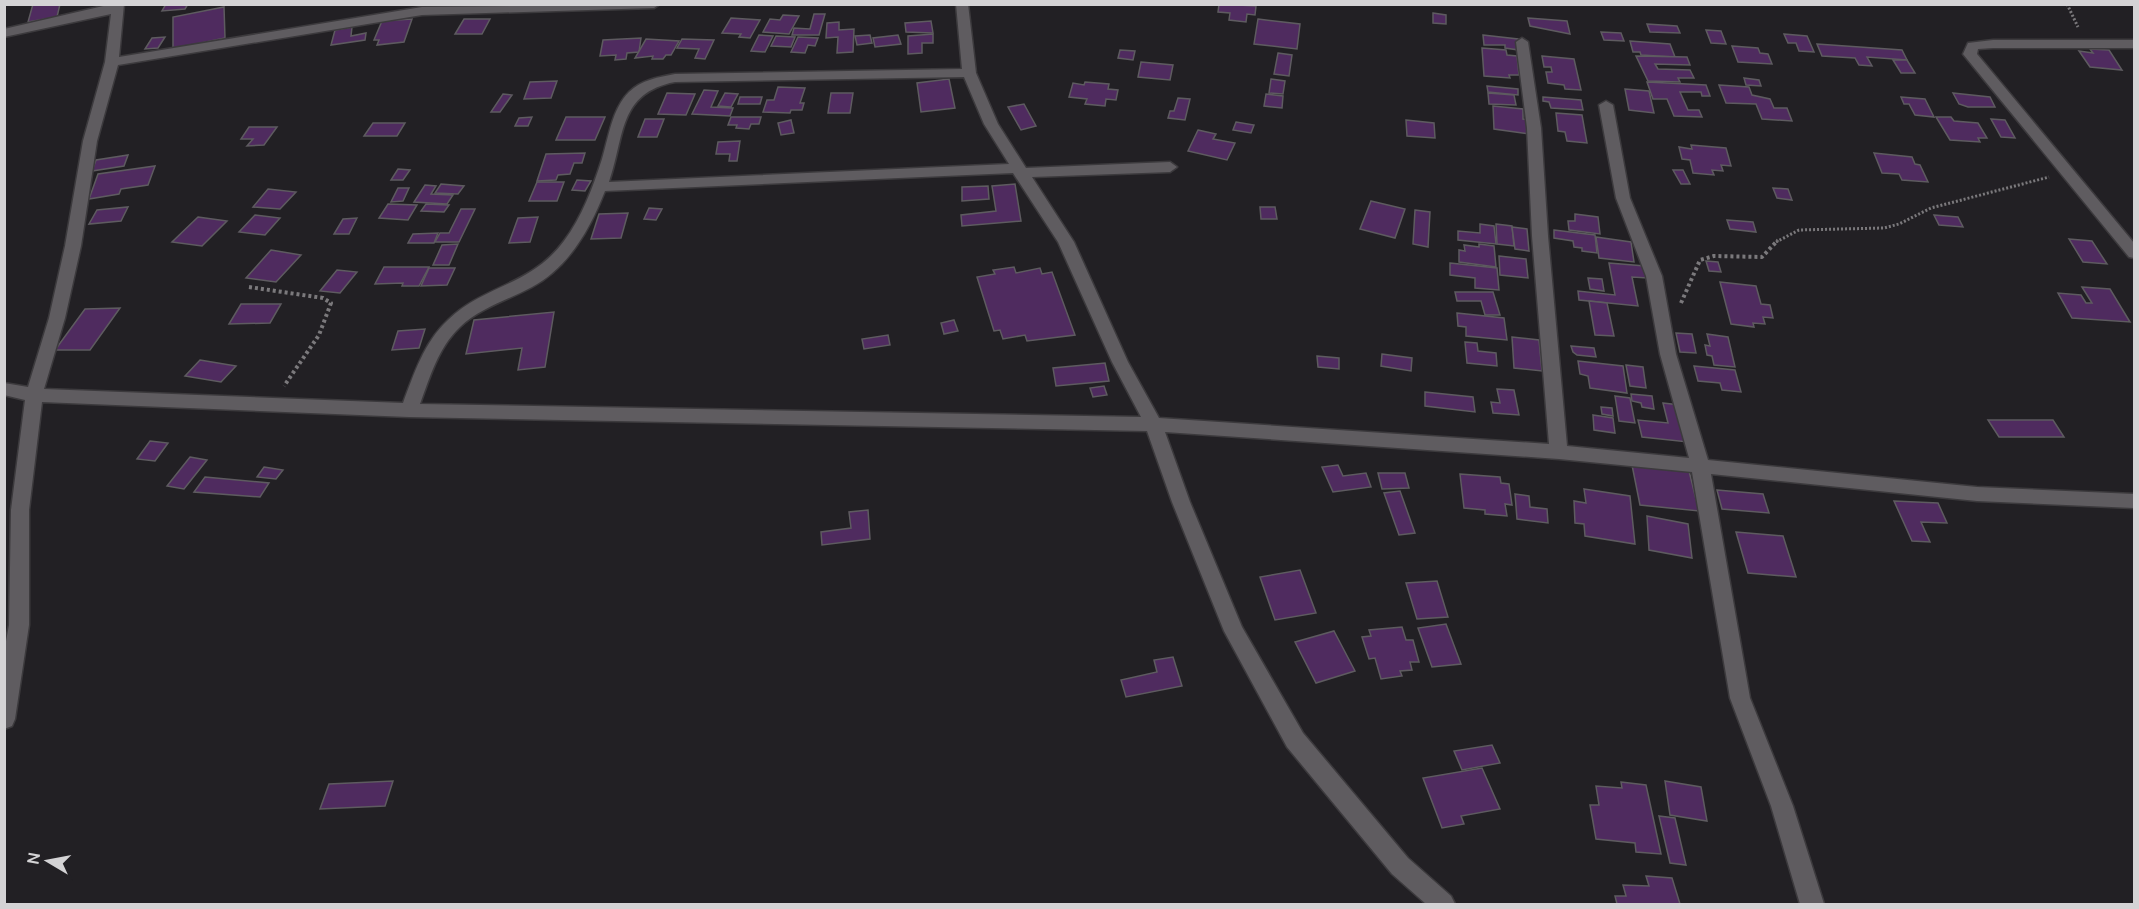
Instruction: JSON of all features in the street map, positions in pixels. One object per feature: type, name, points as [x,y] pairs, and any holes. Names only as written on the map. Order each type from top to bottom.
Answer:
[{"type":"street","points":[[112,62],[422,11],[654,4]]},
{"type":"street","points":[[962,4],[969,73],[991,124],[1018,171],[1066,242],[1120,362],[1154,424],[1181,502],[1233,632],[1295,740],[1400,866],[1443,904]]},
{"type":"street","points":[[4,33],[118,7],[112,62],[90,141],[73,246],[57,318],[34,395],[20,510],[19,625],[4,719]]},
{"type":"street","points":[[1522,42],[1534,128],[1540,236],[1559,452]]},
{"type":"street","points":[[2134,44],[1993,44],[1973,46],[1970,54],[2134,253]]},
{"type":"street","points":[[409,410],[431,357],[445,332],[463,315],[545,271],[580,226],[601,187],[626,104],[634,92],[651,81],[675,78],[969,73]]},
{"type":"street","points":[[1606,105],[1623,198],[1654,276],[1668,354],[1700,465],[1740,698],[1782,806],[1812,904]]},
{"type":"street","points":[[601,187],[1170,167]]},
{"type":"street","points":[[4,389],[34,395],[409,410],[1154,424],[1559,452],[1977,494],[2134,501]]},
{"type":"path","points":[[2067,4],[2086,44]]},
{"type":"path","points":[[1665,329],[1681,302],[1700,260],[1714,256],[1762,257],[1778,240],[1799,230],[1859,230],[1899,224],[1931,208],[2053,176],[2065,169]]},
{"type":"path","points":[[249,287],[308,295],[331,303],[330,312],[298,369],[267,405]]},
{"type":"building","points":[[33,4],[60,4],[57,17],[28,22]]},
{"type":"building","points":[[166,4],[188,4],[185,9],[162,11]]},
{"type":"building","points":[[1219,4],[1256,6],[1255,15],[1247,14],[1246,22],[1229,20],[1230,13],[1218,12]]},
{"type":"building","points":[[224,7],[225,38],[173,49],[173,17]]},
{"type":"building","points":[[1433,13],[1446,15],[1446,24],[1433,23]]},
{"type":"building","points":[[814,14],[825,14],[819,35],[792,35],[794,28],[810,29]]},
{"type":"building","points":[[783,15],[799,16],[789,34],[763,32],[770,19],[780,20]]},
{"type":"building","points":[[731,18],[760,20],[750,38],[739,37],[741,34],[722,33]]},
{"type":"building","points":[[1528,18],[1567,21],[1570,34],[1530,26]]},
{"type":"building","points":[[412,19],[404,42],[377,45],[379,40],[374,40],[382,21]]},
{"type":"building","points":[[464,19],[490,19],[482,34],[455,34]]},
{"type":"building","points":[[1258,19],[1300,24],[1297,49],[1254,44]]},
{"type":"building","points":[[931,21],[933,33],[906,32],[905,23]]},
{"type":"building","points":[[839,22],[839,30],[854,29],[853,52],[837,53],[838,37],[826,38],[827,23]]},
{"type":"building","points":[[1647,24],[1677,26],[1680,33],[1650,32]]},
{"type":"building","points":[[352,27],[351,36],[366,33],[365,40],[331,45],[335,30]]},
{"type":"building","points":[[1706,30],[1721,31],[1726,44],[1711,43]]},
{"type":"building","points":[[1601,32],[1621,33],[1624,41],[1604,40]]},
{"type":"building","points":[[933,34],[933,43],[922,43],[922,53],[908,54],[908,36]]},
{"type":"building","points":[[1784,34],[1807,36],[1814,52],[1799,51],[1796,43],[1788,43]]},
{"type":"building","points":[[759,35],[773,36],[765,52],[751,51]]},
{"type":"building","points":[[870,35],[872,43],[857,45],[855,36]]},
{"type":"building","points":[[898,35],[901,44],[875,47],[873,38]]},
{"type":"building","points":[[1483,35],[1518,39],[1519,50],[1505,48],[1505,45],[1484,45]]},
{"type":"building","points":[[776,36],[795,37],[791,47],[771,46]]},
{"type":"building","points":[[165,37],[158,48],[145,49],[152,38]]},
{"type":"building","points":[[798,37],[818,38],[815,46],[808,45],[805,53],[791,52]]},
{"type":"building","points":[[641,38],[639,52],[627,53],[626,59],[615,60],[616,55],[600,56],[603,40]]},
{"type":"building","points":[[646,39],[679,41],[671,55],[666,55],[663,59],[652,59],[653,56],[635,58]]},
{"type":"building","points":[[682,39],[714,40],[705,59],[695,58],[699,49],[677,48]]},
{"type":"building","points":[[1630,41],[1670,44],[1675,57],[1641,55],[1640,52],[1633,52]]},
{"type":"building","points":[[1817,44],[1902,50],[1907,60],[1867,57],[1872,66],[1859,65],[1855,58],[1822,56]]},
{"type":"building","points":[[1732,46],[1758,48],[1760,53],[1768,54],[1772,64],[1738,62]]},
{"type":"building","points":[[1482,48],[1506,50],[1507,55],[1517,56],[1519,75],[1509,75],[1510,78],[1484,76]]},
{"type":"building","points":[[2090,49],[2109,50],[2122,70],[2090,67],[2079,51],[2093,53]]},
{"type":"building","points":[[1120,50],[1135,51],[1133,60],[1118,58]]},
{"type":"building","points":[[1278,53],[1292,55],[1289,76],[1274,74]]},
{"type":"building","points":[[1542,56],[1574,59],[1581,90],[1565,89],[1564,85],[1548,83],[1546,72],[1552,72],[1551,67],[1544,67]]},
{"type":"building","points":[[1636,56],[1687,57],[1690,65],[1655,64],[1658,69],[1690,70],[1694,78],[1678,78],[1680,82],[1648,81]]},
{"type":"building","points":[[1893,60],[1907,60],[1915,73],[1901,73]]},
{"type":"building","points":[[1141,62],[1173,65],[1170,80],[1138,77]]},
{"type":"building","points":[[1744,78],[1759,80],[1761,86],[1746,85]]},
{"type":"building","points":[[949,79],[955,108],[921,112],[917,83]]},
{"type":"building","points":[[1271,79],[1285,81],[1283,94],[1269,93]]},
{"type":"building","points":[[557,81],[551,98],[524,99],[530,82]]},
{"type":"building","points":[[1085,82],[1109,84],[1108,89],[1118,90],[1116,100],[1106,99],[1105,106],[1085,104],[1087,99],[1069,97],[1073,83],[1084,85]]},
{"type":"building","points":[[1647,82],[1706,85],[1710,96],[1702,96],[1701,92],[1680,92],[1688,110],[1699,110],[1702,117],[1674,116],[1667,99],[1653,99]]},
{"type":"building","points":[[1719,85],[1749,87],[1752,95],[1770,99],[1774,108],[1787,108],[1792,121],[1762,119],[1756,104],[1726,103]]},
{"type":"building","points":[[1487,86],[1518,89],[1518,95],[1488,92]]},
{"type":"building","points":[[778,87],[805,88],[800,103],[804,103],[802,110],[791,110],[790,113],[763,112],[767,100],[774,100]]},
{"type":"building","points":[[1625,89],[1649,91],[1654,113],[1629,110]]},
{"type":"building","points":[[704,90],[718,91],[711,107],[733,108],[730,116],[692,114]]},
{"type":"building","points":[[667,93],[695,94],[686,115],[658,114]]},
{"type":"building","points":[[725,93],[738,94],[731,107],[718,106]]},
{"type":"building","points":[[831,93],[853,93],[850,113],[828,113]]},
{"type":"building","points":[[1488,93],[1514,95],[1516,105],[1489,104]]},
{"type":"building","points":[[1953,93],[1990,97],[1995,107],[1968,107],[1959,104]]},
{"type":"building","points":[[503,94],[512,95],[500,112],[491,112]]},
{"type":"building","points":[[1266,94],[1283,96],[1282,108],[1264,106]]},
{"type":"building","points":[[740,97],[762,97],[760,104],[738,104]]},
{"type":"building","points":[[1543,97],[1581,100],[1583,110],[1551,108],[1549,102],[1543,101]]},
{"type":"building","points":[[1901,97],[1925,99],[1934,117],[1915,115],[1909,104],[1904,104]]},
{"type":"building","points":[[1178,98],[1190,99],[1185,120],[1168,118],[1170,111],[1174,111]]},
{"type":"building","points":[[1024,104],[1036,126],[1021,130],[1008,107]]},
{"type":"building","points":[[1493,106],[1523,109],[1523,119],[1530,120],[1530,134],[1494,129]]},
{"type":"building","points":[[1556,113],[1582,115],[1587,143],[1567,141],[1565,132],[1558,131]]},
{"type":"building","points":[[532,117],[528,126],[515,126],[519,118]]},
{"type":"building","points":[[566,117],[605,117],[595,140],[556,140]]},
{"type":"building","points":[[731,117],[761,117],[759,124],[751,124],[749,129],[728,125]]},
{"type":"building","points":[[1936,117],[1951,117],[1954,121],[1978,123],[1987,138],[1978,138],[1980,142],[1950,140]]},
{"type":"building","points":[[645,119],[664,119],[657,137],[638,137]]},
{"type":"building","points":[[1991,119],[2005,120],[2015,138],[2001,137]]},
{"type":"building","points":[[791,120],[794,133],[781,135],[778,123]]},
{"type":"building","points":[[1406,120],[1434,123],[1435,138],[1407,136]]},
{"type":"building","points":[[1236,122],[1254,125],[1251,133],[1233,130]]},
{"type":"building","points":[[373,123],[405,123],[397,136],[364,136]]},
{"type":"building","points":[[249,127],[277,127],[264,145],[247,146],[253,139],[241,139]]},
{"type":"building","points":[[1198,130],[1216,134],[1213,139],[1235,143],[1227,160],[1188,151]]},
{"type":"building","points":[[740,141],[737,161],[729,161],[730,154],[716,154],[718,142]]},
{"type":"building","points":[[1691,145],[1726,148],[1731,166],[1721,165],[1723,171],[1712,170],[1714,175],[1693,173],[1690,160],[1682,159],[1679,147],[1692,149]]},
{"type":"building","points":[[585,153],[582,163],[574,163],[570,174],[558,175],[556,180],[537,181],[546,154]]},
{"type":"building","points":[[1874,153],[1912,157],[1915,164],[1920,165],[1928,182],[1902,180],[1899,174],[1882,173]]},
{"type":"building","points":[[128,155],[124,166],[92,171],[96,160]]},
{"type":"building","points":[[155,166],[148,185],[121,189],[119,194],[89,199],[98,174]]},
{"type":"building","points":[[398,169],[410,170],[403,180],[391,180]]},
{"type":"building","points":[[1673,170],[1683,170],[1690,184],[1681,184]]},
{"type":"building","points":[[577,180],[591,181],[585,191],[572,190]]},
{"type":"building","points":[[537,182],[564,182],[557,201],[529,201]]},
{"type":"building","points":[[441,184],[464,186],[458,194],[435,193]]},
{"type":"building","points":[[1015,184],[1021,221],[962,226],[961,215],[996,211],[992,186]]},
{"type":"building","points":[[425,185],[436,186],[431,194],[453,195],[447,204],[414,202]]},
{"type":"building","points":[[988,186],[989,199],[962,201],[962,187]]},
{"type":"building","points":[[398,188],[409,188],[403,201],[391,202]]},
{"type":"building","points":[[1773,188],[1788,189],[1792,200],[1777,198]]},
{"type":"building","points":[[268,189],[296,192],[280,209],[253,207]]},
{"type":"building","points":[[1371,201],[1405,209],[1395,238],[1360,229]]},
{"type":"building","points":[[388,204],[417,205],[408,220],[379,218]]},
{"type":"building","points":[[426,204],[449,205],[444,212],[421,211]]},
{"type":"building","points":[[128,207],[121,221],[89,224],[97,210]]},
{"type":"building","points":[[1260,207],[1275,207],[1277,219],[1261,219]]},
{"type":"building","points":[[649,208],[662,209],[656,220],[644,219]]},
{"type":"building","points":[[461,209],[475,209],[459,242],[435,242],[440,233],[449,233]]},
{"type":"building","points":[[1415,210],[1430,212],[1428,247],[1413,244]]},
{"type":"building","points":[[628,213],[621,238],[591,239],[599,214]]},
{"type":"building","points":[[1575,214],[1598,217],[1600,234],[1569,230],[1568,221],[1575,221]]},
{"type":"building","points":[[255,215],[280,218],[265,235],[239,232]]},
{"type":"building","points":[[1934,215],[1958,217],[1963,227],[1939,225]]},
{"type":"building","points":[[198,217],[227,221],[202,246],[172,242]]},
{"type":"building","points":[[538,217],[530,242],[509,243],[518,218]]},
{"type":"building","points":[[357,218],[349,234],[334,234],[343,219]]},
{"type":"building","points":[[1727,220],[1753,222],[1756,232],[1730,229]]},
{"type":"building","points":[[1480,224],[1494,226],[1496,244],[1458,240],[1458,231],[1480,233]]},
{"type":"building","points":[[1496,224],[1512,226],[1514,246],[1497,244]]},
{"type":"building","points":[[1512,227],[1527,229],[1529,251],[1515,249]]},
{"type":"building","points":[[1554,230],[1595,235],[1597,253],[1582,251],[1582,248],[1574,247],[1573,241],[1554,238]]},
{"type":"building","points":[[438,233],[434,243],[408,243],[413,234]]},
{"type":"building","points":[[1596,237],[1631,242],[1634,262],[1599,258]]},
{"type":"building","points":[[2069,239],[2092,241],[2107,264],[2083,262]]},
{"type":"building","points":[[458,244],[449,265],[433,265],[442,245]]},
{"type":"building","points":[[1479,244],[1494,246],[1496,267],[1459,262],[1459,250],[1465,251],[1464,245],[1479,247]]},
{"type":"building","points":[[271,250],[301,255],[276,282],[246,278]]},
{"type":"building","points":[[1499,256],[1526,259],[1528,278],[1500,275]]},
{"type":"building","points":[[1706,261],[1718,262],[1721,272],[1709,271]]},
{"type":"building","points":[[1450,263],[1497,268],[1499,290],[1475,288],[1475,278],[1450,275]]},
{"type":"building","points":[[1609,263],[1645,266],[1648,278],[1632,277],[1638,306],[1579,300],[1578,291],[1615,295]]},
{"type":"building","points":[[384,267],[429,267],[419,286],[402,286],[403,283],[375,284]]},
{"type":"building","points":[[1014,267],[1016,273],[1040,268],[1042,274],[1052,272],[1075,335],[1027,341],[1025,335],[1003,339],[1000,330],[994,331],[977,277],[995,274],[993,270]]},
{"type":"building","points":[[429,268],[455,268],[447,285],[421,286]]},
{"type":"building","points":[[337,270],[357,272],[340,293],[320,291]]},
{"type":"building","points":[[1588,278],[1602,279],[1604,291],[1590,289]]},
{"type":"building","points":[[1720,282],[1756,286],[1761,304],[1770,305],[1773,318],[1763,317],[1765,324],[1753,323],[1754,327],[1731,324]]},
{"type":"building","points":[[2082,287],[2110,289],[2130,322],[2072,318],[2058,293],[2081,295],[2086,303],[2092,303]]},
{"type":"building","points":[[1455,292],[1493,292],[1500,315],[1485,315],[1481,301],[1457,301]]},
{"type":"building","points":[[1589,301],[1607,303],[1614,336],[1595,335]]},
{"type":"building","points":[[241,304],[281,304],[270,323],[229,324]]},
{"type":"building","points":[[120,308],[90,350],[55,350],[85,309]]},
{"type":"building","points":[[554,312],[545,367],[518,370],[522,348],[466,354],[474,320]]},
{"type":"building","points":[[1457,313],[1504,318],[1507,340],[1466,336],[1466,327],[1458,326]]},
{"type":"building","points":[[954,320],[958,331],[944,334],[941,323]]},
{"type":"building","points":[[425,329],[419,348],[392,350],[398,331]]},
{"type":"building","points":[[1676,333],[1692,334],[1696,353],[1680,352]]},
{"type":"building","points":[[1707,334],[1728,337],[1735,367],[1714,365],[1712,356],[1707,355],[1705,345],[1710,346]]},
{"type":"building","points":[[888,335],[890,345],[864,349],[862,339]]},
{"type":"building","points":[[1512,337],[1539,340],[1542,371],[1514,368]]},
{"type":"building","points":[[1465,342],[1477,343],[1478,351],[1496,353],[1497,366],[1467,363]]},
{"type":"building","points":[[1571,346],[1594,348],[1596,357],[1577,355]]},
{"type":"building","points":[[1382,354],[1412,358],[1411,371],[1381,366]]},
{"type":"building","points":[[1317,356],[1339,358],[1339,369],[1318,367]]},
{"type":"building","points":[[200,360],[236,366],[221,382],[185,376]]},
{"type":"building","points":[[1578,361],[1623,366],[1627,393],[1590,388],[1588,376],[1580,374]]},
{"type":"building","points":[[1105,363],[1109,381],[1056,386],[1053,368]]},
{"type":"building","points":[[1626,365],[1643,367],[1646,388],[1630,386]]},
{"type":"building","points":[[1694,366],[1735,370],[1741,392],[1722,390],[1720,383],[1698,381]]},
{"type":"building","points":[[1104,386],[1107,395],[1093,397],[1090,388]]},
{"type":"building","points":[[1497,389],[1514,390],[1519,415],[1493,413],[1491,402],[1500,403]]},
{"type":"building","points":[[1425,392],[1473,397],[1475,412],[1425,406]]},
{"type":"building","points":[[1631,394],[1652,396],[1654,409],[1642,407],[1641,403],[1632,401]]},
{"type":"building","points":[[1615,396],[1630,398],[1635,423],[1619,421]]},
{"type":"building","points":[[1663,403],[1680,405],[1688,442],[1642,437],[1638,420],[1668,423]]},
{"type":"building","points":[[1601,407],[1612,408],[1613,416],[1602,414]]},
{"type":"building","points":[[1593,415],[1613,418],[1615,433],[1594,430]]},
{"type":"building","points":[[1988,420],[2053,420],[2064,437],[1999,437]]},
{"type":"building","points":[[150,441],[168,443],[155,461],[137,459]]},
{"type":"building","points":[[190,457],[207,460],[184,489],[167,486]]},
{"type":"building","points":[[1338,465],[1343,476],[1366,473],[1371,487],[1333,492],[1322,467]]},
{"type":"building","points":[[1632,465],[1689,471],[1699,511],[1640,505]]},
{"type":"building","points":[[264,467],[283,470],[276,479],[257,477]]},
{"type":"building","points":[[1378,473],[1405,473],[1409,488],[1382,489]]},
{"type":"building","points":[[1460,474],[1500,477],[1501,483],[1509,484],[1512,505],[1505,504],[1507,516],[1485,514],[1485,510],[1464,508]]},
{"type":"building","points":[[205,477],[269,483],[260,497],[194,492]]},
{"type":"building","points":[[1584,489],[1630,496],[1635,544],[1585,536],[1584,524],[1575,523],[1574,501],[1586,503]]},
{"type":"building","points":[[1717,490],[1763,494],[1769,513],[1722,509]]},
{"type":"building","points":[[1400,491],[1415,533],[1399,535],[1384,493]]},
{"type":"building","points":[[1515,494],[1529,496],[1530,507],[1547,509],[1548,523],[1517,519]]},
{"type":"building","points":[[1894,501],[1938,503],[1947,523],[1921,522],[1930,542],[1912,541]]},
{"type":"building","points":[[868,510],[870,539],[822,545],[821,532],[851,528],[849,512]]},
{"type":"building","points":[[1647,516],[1688,524],[1692,558],[1649,550]]},
{"type":"building","points":[[1736,532],[1783,536],[1796,577],[1748,573]]},
{"type":"building","points":[[1300,570],[1316,613],[1275,620],[1260,577]]},
{"type":"building","points":[[1437,581],[1448,617],[1417,619],[1406,583]]},
{"type":"building","points":[[1446,624],[1461,664],[1432,667],[1418,628]]},
{"type":"building","points":[[1402,627],[1406,640],[1413,640],[1419,662],[1410,662],[1412,670],[1400,671],[1402,676],[1381,679],[1375,658],[1369,659],[1362,637],[1371,636],[1369,630]]},
{"type":"building","points":[[1334,631],[1355,671],[1316,683],[1295,642]]},
{"type":"building","points":[[1173,657],[1182,686],[1126,697],[1121,680],[1157,672],[1154,660]]},
{"type":"building","points":[[1492,745],[1500,763],[1462,770],[1454,751]]},
{"type":"building","points":[[1482,768],[1500,809],[1461,816],[1464,824],[1442,828],[1423,778]]},
{"type":"building","points":[[393,781],[385,806],[320,809],[329,784]]},
{"type":"building","points":[[1665,781],[1701,787],[1707,821],[1670,815]]},
{"type":"building","points":[[1621,782],[1646,785],[1661,854],[1636,852],[1635,843],[1596,839],[1590,805],[1599,805],[1596,786],[1622,788]]},
{"type":"building","points":[[1659,816],[1675,818],[1686,865],[1670,863]]},
{"type":"building","points":[[1646,876],[1672,878],[1680,904],[1617,904],[1615,896],[1626,896],[1623,885],[1649,886]]}]
